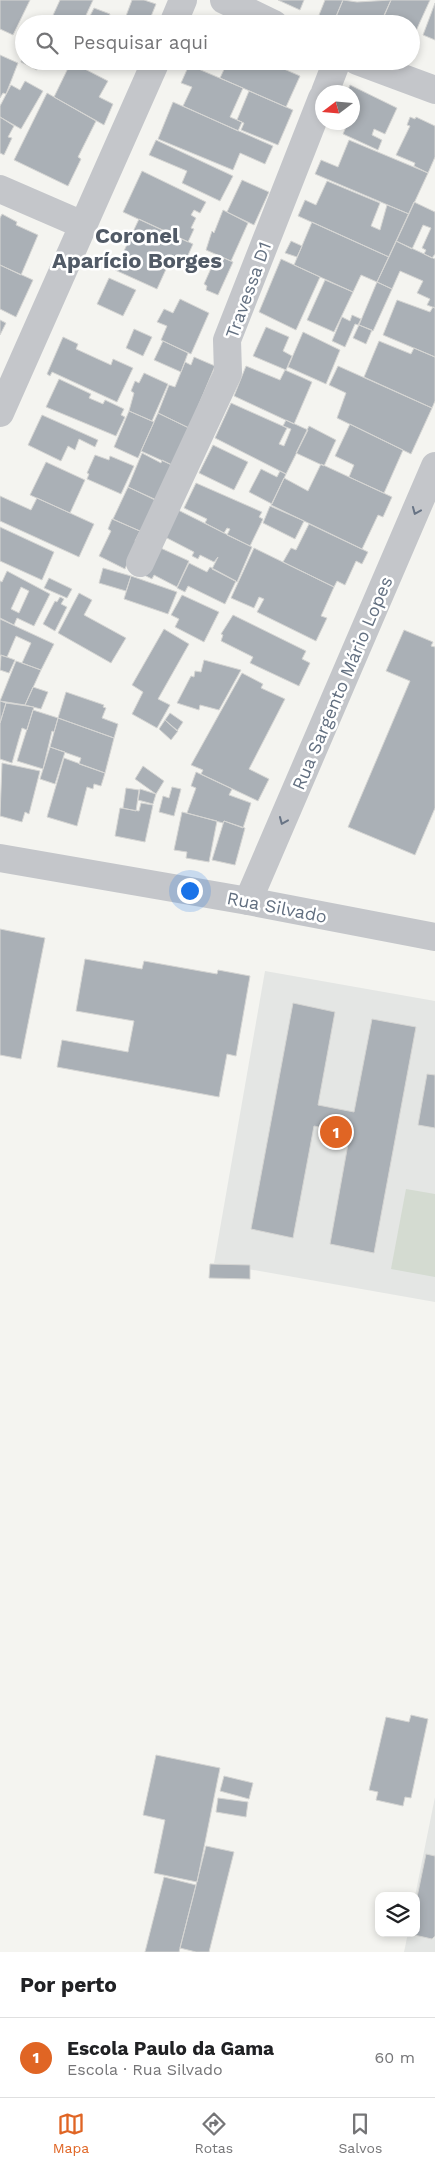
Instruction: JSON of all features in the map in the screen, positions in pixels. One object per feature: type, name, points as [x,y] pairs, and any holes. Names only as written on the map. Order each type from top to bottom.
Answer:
[{"type":"street","points":[[177,15],[183,0]]},
{"type":"street","points":[[224,0],[255,15]]},
{"type":"street","points":[[0,413],[152,70]]},
{"type":"street","points":[[327,85],[333,70]]},
{"type":"street","points":[[381,70],[435,90]]},
{"type":"street","name":"Travessa D1","points":[[140,563],[228,373],[227,340],[315,116]]},
{"type":"street","points":[[0,189],[83,225]]},
{"type":"street","name":"Rua Sargento Mário Lopes","points":[[248,901],[435,466]]},
{"type":"street","name":"Rua Silvado","points":[[0,858],[248,901],[435,937]]},
{"type":"shaded area","points":[[265,971],[435,1001],[435,1302],[214,1263]]},
{"type":"shaded area","points":[[406,1189],[435,1194],[435,1277],[391,1269]]},
{"type":"shaded area","points":[[435,1797],[435,1952],[404,1952],[407,1937],[420,1937],[420,1892],[416,1892]]},
{"type":"building","points":[[0,0],[30,0],[23,15],[15,15],[15,31],[13,35],[0,29]]},
{"type":"building","points":[[60,0],[93,0],[86,15],[53,15]]},
{"type":"building","points":[[132,0],[144,0],[156,4],[152,15],[126,15]]},
{"type":"building","points":[[278,0],[304,0],[300,10]]},
{"type":"building","points":[[325,0],[343,0],[337,15],[319,15]]},
{"type":"building","points":[[343,0],[357,2],[391,0],[384,15],[337,15]]},
{"type":"building","points":[[391,0],[430,0],[420,22],[420,15],[385,15]]},
{"type":"building","points":[[435,3],[435,40],[423,35]]},
{"type":"building","points":[[94,8],[110,14],[110,15],[90,15]]},
{"type":"building","points":[[0,55],[15,62],[15,70],[6,94],[3,93],[0,98]]},
{"type":"building","points":[[67,70],[87,70],[108,81],[99,97],[113,104],[104,125],[54,97]]},
{"type":"building","points":[[187,70],[201,70],[243,88],[230,117],[242,122],[238,131],[183,106],[192,87],[181,83]]},
{"type":"building","points":[[224,70],[286,70],[300,76],[286,107],[220,78]]},
{"type":"building","points":[[25,81],[43,91],[21,129],[0,117],[0,106],[11,85],[20,90]]},
{"type":"building","points":[[360,90],[397,108],[385,134],[374,129],[372,135],[382,140],[378,150],[343,134],[345,130],[360,130]]},
{"type":"building","points":[[249,91],[293,110],[278,145],[241,130],[244,123],[237,120]]},
{"type":"building","points":[[47,93],[96,121],[78,157],[81,159],[68,186],[14,160]]},
{"type":"building","points":[[173,102],[273,146],[265,164],[240,153],[233,170],[158,139]]},
{"type":"building","points":[[0,117],[14,126],[8,137],[12,138],[4,155],[0,153]]},
{"type":"building","points":[[410,117],[415,119],[416,117],[435,126],[435,157],[428,173],[414,166],[415,163],[396,155],[410,126],[407,125]]},
{"type":"building","points":[[156,140],[233,176],[220,201],[182,183],[187,171],[149,155]]},
{"type":"building","points":[[349,140],[428,173],[409,214],[315,174],[321,160],[338,167]]},
{"type":"building","points":[[142,171],[206,202],[200,213],[194,210],[191,215],[196,218],[191,228],[194,229],[188,242],[123,212]]},
{"type":"building","points":[[242,180],[269,192],[254,225],[227,212]]},
{"type":"building","points":[[327,181],[380,203],[371,226],[380,230],[387,205],[409,214],[389,257],[298,216],[305,200],[316,205]]},
{"type":"building","points":[[414,202],[435,212],[435,254],[432,258],[424,254],[426,250],[422,248],[431,228],[423,225],[412,249],[396,241]]},
{"type":"building","points":[[223,210],[248,223],[231,261],[206,250],[212,231],[214,233]]},
{"type":"building","points":[[2,214],[17,222],[16,225],[38,235],[21,275],[0,265],[0,218]]},
{"type":"building","points":[[139,219],[193,244],[185,262],[172,256],[157,289],[115,270]]},
{"type":"building","points":[[312,222],[389,257],[377,282],[361,275],[353,292],[294,265]]},
{"type":"building","points":[[291,241],[302,246],[297,257],[285,253]]},
{"type":"building","points":[[396,241],[435,259],[435,308],[427,305],[430,299],[417,293],[423,281],[400,271],[392,289],[377,282]]},
{"type":"building","points":[[217,255],[233,262],[218,295],[206,290],[207,286],[204,284]]},
{"type":"building","points":[[281,259],[320,277],[296,330],[259,312]]},
{"type":"building","points":[[0,265],[33,280],[16,317],[0,309]]},
{"type":"building","points":[[109,278],[136,290],[123,316],[97,304]]},
{"type":"building","points":[[325,280],[353,292],[334,332],[307,320]]},
{"type":"building","points":[[377,282],[392,289],[373,331],[359,325]]},
{"type":"building","points":[[180,299],[209,313],[191,354],[161,340],[167,326],[157,322],[164,309],[173,313]]},
{"type":"building","points":[[397,300],[430,312],[433,307],[435,308],[435,357],[383,335]]},
{"type":"building","points":[[352,315],[361,319],[358,325],[355,324],[345,347],[332,341],[342,317],[350,321]]},
{"type":"building","points":[[0,320],[6,323],[0,335]]},
{"type":"building","points":[[359,325],[372,330],[366,344],[353,338]]},
{"type":"building","points":[[266,327],[289,337],[283,351],[292,356],[286,370],[253,356]]},
{"type":"building","points":[[134,329],[152,337],[143,356],[126,348]]},
{"type":"building","points":[[303,332],[340,350],[326,384],[288,367]]},
{"type":"building","points":[[63,337],[78,344],[76,349],[111,365],[113,359],[133,368],[117,402],[52,372],[50,376],[47,374]]},
{"type":"building","points":[[163,341],[188,353],[181,372],[154,360]]},
{"type":"building","points":[[379,341],[411,354],[414,348],[435,357],[435,401],[432,408],[364,377]]},
{"type":"building","points":[[194,357],[215,366],[189,428],[158,413],[169,385],[175,387],[185,362],[191,365]]},
{"type":"building","points":[[246,366],[280,380],[285,370],[312,382],[294,424],[234,396]]},
{"type":"building","points":[[338,366],[432,408],[411,454],[337,418],[346,393],[329,385]]},
{"type":"building","points":[[144,373],[168,384],[152,421],[129,411],[134,393],[131,391],[135,381],[139,383]]},
{"type":"building","points":[[59,379],[91,394],[89,398],[103,404],[105,400],[124,409],[121,415],[125,417],[116,436],[46,407]]},
{"type":"building","points":[[231,403],[287,428],[279,444],[284,446],[291,429],[283,426],[286,420],[308,430],[286,474],[215,438]]},
{"type":"building","points":[[129,411],[154,422],[138,458],[114,447]]},
{"type":"building","points":[[158,413],[191,429],[174,466],[141,451]]},
{"type":"building","points":[[42,415],[98,440],[95,447],[79,439],[75,450],[68,446],[61,461],[28,445]]},
{"type":"building","points":[[350,424],[403,450],[384,493],[349,477],[354,465],[335,456]]},
{"type":"building","points":[[309,426],[336,440],[324,466],[296,453]]},
{"type":"building","points":[[213,445],[248,462],[234,490],[199,473]]},
{"type":"building","points":[[142,453],[161,463],[162,460],[174,466],[155,500],[128,487]]},
{"type":"building","points":[[95,455],[109,460],[110,456],[134,466],[121,494],[87,479],[89,474],[87,473]]},
{"type":"building","points":[[46,462],[85,480],[70,513],[30,495]]},
{"type":"building","points":[[321,464],[392,497],[383,517],[378,515],[362,549],[271,505],[284,478],[308,491]]},
{"type":"building","points":[[261,469],[277,477],[280,471],[286,474],[272,504],[249,492]]},
{"type":"building","points":[[196,483],[262,512],[259,517],[263,519],[250,546],[227,535],[230,529],[227,528],[224,533],[205,523],[207,519],[184,508]]},
{"type":"building","points":[[128,487],[161,502],[144,533],[113,519]]},
{"type":"building","points":[[0,496],[31,510],[37,498],[94,524],[79,557],[0,521]]},
{"type":"building","points":[[270,506],[304,521],[295,539],[263,523]]},
{"type":"building","points":[[178,510],[252,547],[237,582],[212,569],[218,557],[214,562],[200,555],[198,559],[192,556],[194,552],[165,537]]},
{"type":"building","points":[[112,519],[140,531],[135,541],[142,545],[129,559],[125,569],[99,556],[111,531],[108,529]]},
{"type":"building","points":[[309,524],[368,552],[362,564],[356,561],[345,585],[337,581],[334,587],[283,562],[291,548],[296,550]]},
{"type":"building","points":[[0,527],[54,552],[42,580],[0,561]]},
{"type":"building","points":[[154,545],[189,561],[177,587],[154,575],[152,579],[140,573]]},
{"type":"building","points":[[254,548],[334,587],[321,616],[327,618],[316,641],[257,612],[264,599],[259,597],[254,608],[231,598]]},
{"type":"building","points":[[189,563],[207,572],[210,567],[236,581],[225,604],[188,586],[185,592],[177,588]]},
{"type":"building","points":[[103,568],[131,576],[126,591],[99,583]]},
{"type":"building","points":[[7,571],[50,594],[34,626],[17,618],[14,625],[0,618],[0,581],[2,582]],"holes":[[[21,587],[29,591],[19,613],[11,609]]]},
{"type":"building","points":[[131,576],[177,592],[168,614],[124,599]]},
{"type":"building","points":[[49,578],[72,589],[67,598],[44,588]]},
{"type":"building","points":[[79,593],[92,600],[84,615],[126,638],[111,663],[58,633]]},
{"type":"building","points":[[182,595],[219,612],[204,642],[175,627],[179,619],[171,615]]},
{"type":"building","points":[[60,597],[64,599],[61,604],[67,607],[55,631],[43,624],[55,601],[57,602]]},
{"type":"building","points":[[233,615],[306,651],[302,659],[310,663],[299,686],[250,663],[253,657],[221,641],[223,635],[221,634]]},
{"type":"building","points":[[0,619],[54,644],[41,670],[22,663],[31,643],[16,636],[7,657],[0,655]]},
{"type":"building","points":[[164,629],[189,644],[158,699],[170,705],[157,728],[132,714],[143,692],[132,685]]},
{"type":"building","points":[[404,630],[433,642],[431,646],[435,647],[435,808],[415,855],[348,827],[410,681],[386,671]]},
{"type":"building","points":[[1,655],[15,660],[9,673],[0,670]]},
{"type":"building","points":[[204,660],[241,670],[219,710],[200,705],[199,710],[177,703],[191,676],[194,677],[195,671],[201,672]]},
{"type":"building","points":[[16,661],[41,670],[25,705],[0,701]]},
{"type":"building","points":[[242,673],[263,684],[261,688],[285,699],[249,769],[269,779],[258,801],[201,774],[203,770],[191,765]]},
{"type":"building","points":[[33,687],[48,692],[41,709],[25,705]]},
{"type":"building","points":[[66,692],[104,705],[103,707],[106,708],[102,718],[118,724],[114,738],[58,718]]},
{"type":"building","points":[[0,701],[6,703],[0,723]]},
{"type":"building","points":[[6,703],[34,707],[27,730],[22,728],[12,763],[0,759],[0,723]]},
{"type":"building","points":[[33,710],[58,718],[54,732],[52,731],[43,769],[17,761]]},
{"type":"building","points":[[170,713],[183,722],[177,731],[165,720]]},
{"type":"building","points":[[58,718],[114,738],[105,773],[79,764],[81,758],[50,747]]},
{"type":"building","points":[[165,720],[178,731],[171,740],[159,729]]},
{"type":"building","points":[[50,747],[65,752],[55,784],[40,779]]},
{"type":"building","points":[[64,758],[105,773],[101,786],[94,784],[93,789],[87,787],[77,826],[47,817]]},
{"type":"building","points":[[2,763],[40,771],[29,814],[25,812],[22,822],[0,816]]},
{"type":"building","points":[[143,766],[164,781],[156,794],[135,779]]},
{"type":"building","points":[[196,772],[232,789],[229,795],[251,803],[243,828],[224,821],[223,823],[187,813],[196,788],[191,786]]},
{"type":"building","points":[[172,787],[181,789],[174,816],[159,812],[163,796],[169,798]]},
{"type":"building","points":[[126,788],[139,790],[136,811],[123,808]]},
{"type":"building","points":[[140,789],[156,794],[153,804],[138,800]]},
{"type":"building","points":[[141,803],[153,805],[145,842],[115,836],[120,808],[139,811]]},
{"type":"building","points":[[182,812],[217,821],[209,862],[186,858],[187,852],[174,850]]},
{"type":"building","points":[[224,821],[245,828],[235,865],[212,860]]},
{"type":"building","points":[[0,929],[45,938],[21,1059],[0,1055]]},
{"type":"building","points":[[85,959],[142,969],[144,961],[217,974],[218,970],[250,976],[236,1056],[227,1054],[219,1097],[57,1067],[62,1040],[128,1052],[134,1021],[76,1011]]},
{"type":"building","points":[[293,1003],[335,1012],[318,1105],[354,1112],[372,1019],[416,1027],[374,1253],[330,1244],[350,1133],[314,1126],[293,1238],[251,1229]]},
{"type":"building","points":[[427,1074],[435,1075],[435,1128],[418,1125]]},
{"type":"building","points":[[210,1264],[250,1265],[250,1279],[209,1278]]},
{"type":"building","points":[[411,1715],[428,1719],[411,1798],[405,1797],[403,1806],[376,1800],[378,1792],[369,1790],[386,1717],[409,1722]]},
{"type":"building","points":[[156,1755],[220,1768],[197,1882],[154,1873],[165,1820],[143,1815]]},
{"type":"building","points":[[224,1776],[253,1783],[249,1799],[220,1791]]},
{"type":"building","points":[[218,1798],[248,1802],[246,1817],[216,1812]]},
{"type":"building","points":[[206,1846],[234,1852],[209,1952],[196,1952],[180,1948]]},
{"type":"building","points":[[426,1854],[435,1856],[435,1936],[432,1939],[420,1936],[420,1892],[418,1892]]},
{"type":"building","points":[[164,1877],[196,1885],[179,1952],[145,1952]]},
{"type":"place","name":"Escola Paulo da Gama","points":[[336,1132]]},
{"type":"district","name":"Coronel Aparício Borges","points":[[137,248]]}]
